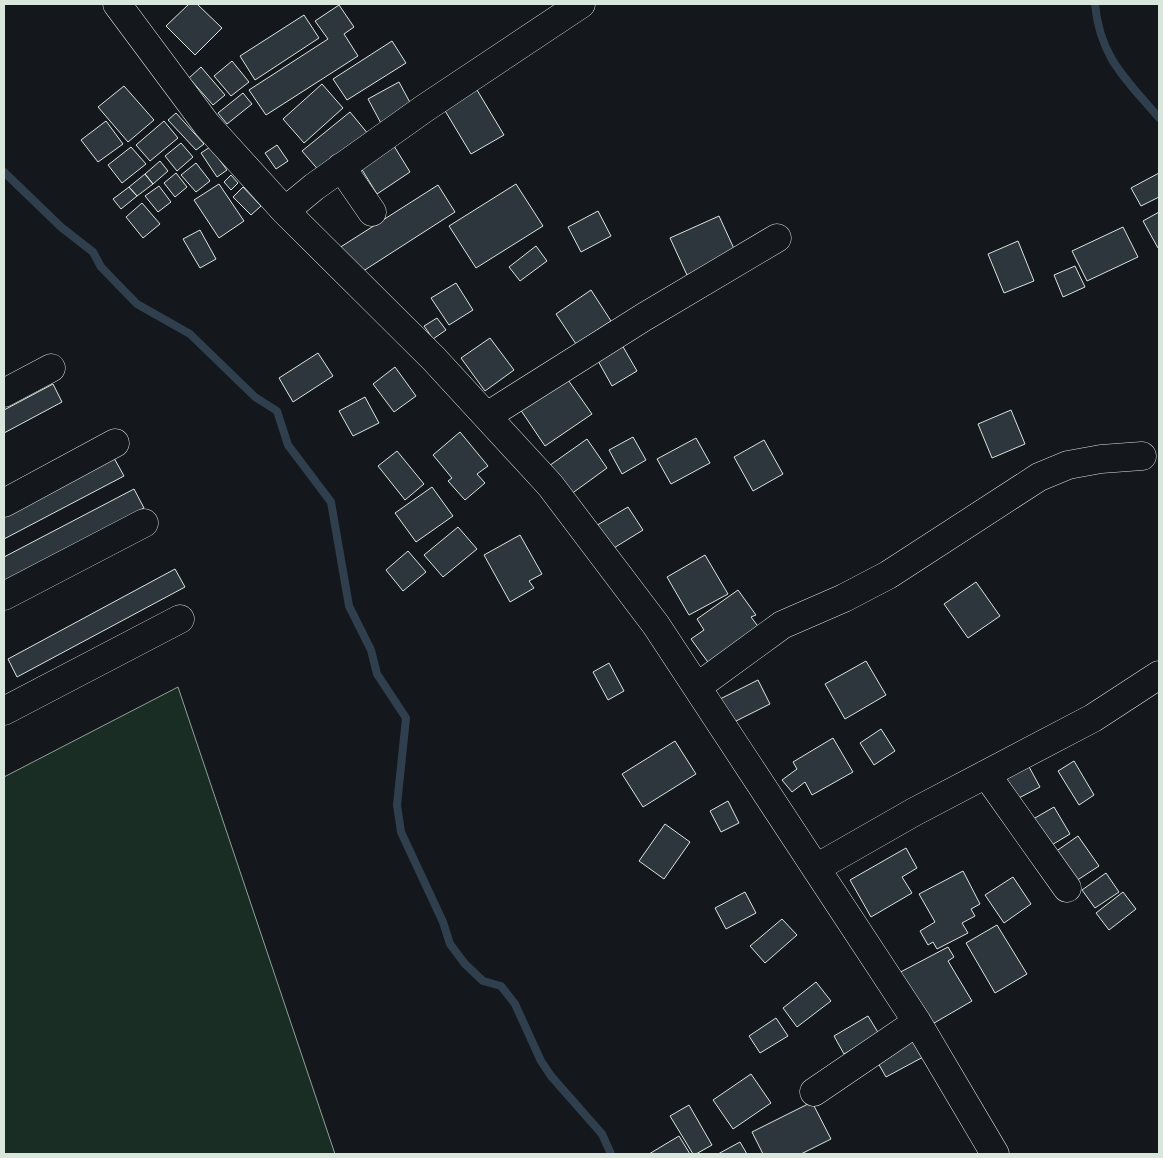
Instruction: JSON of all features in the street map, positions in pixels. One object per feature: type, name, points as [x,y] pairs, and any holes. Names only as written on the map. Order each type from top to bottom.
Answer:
[{"type":"street","points":[[117,4],[207,125],[285,210],[434,358],[550,485],[656,624],[917,1022],[995,1154]]},
{"type":"street","points":[[285,210],[341,167],[425,108],[581,4]]},
{"type":"street","points":[[341,167],[372,212]]},
{"type":"street","points":[[487,416],[777,238]]},
{"type":"street","points":[[4,393],[51,368]]},
{"type":"street","points":[[4,503],[115,443]]},
{"type":"street","points":[[701,694],[782,625],[844,598],[888,575],[1039,478],[1068,465],[1101,459],[1142,456]]},
{"type":"street","points":[[4,596],[144,523]]},
{"type":"street","points":[[6,704],[180,620]]},
{"type":"street","points":[[701,694],[753,669]]},
{"type":"street","points":[[816,868],[914,812],[1093,718],[1159,675]]},
{"type":"street","points":[[986,774],[1067,888]]},
{"type":"street","points":[[814,1092],[917,1022]]},
{"type":"green space","points":[[178,687],[335,1154],[4,1154],[4,777]]},
{"type":"building","points":[[189,4],[197,4],[222,28],[195,55],[166,26]]},
{"type":"building","points":[[339,5],[354,27],[344,34],[358,56],[266,115],[249,90],[328,39],[315,21]]},
{"type":"building","points":[[304,15],[319,38],[255,80],[240,56]]},
{"type":"building","points":[[392,41],[406,63],[347,100],[333,79]]},
{"type":"building","points":[[232,61],[249,82],[231,96],[214,76]]},
{"type":"building","points":[[201,67],[225,95],[213,105],[189,78]]},
{"type":"building","points":[[399,82],[414,110],[383,127],[368,99]]},
{"type":"building","points":[[322,84],[343,108],[304,143],[283,119]]},
{"type":"building","points":[[474,85],[504,135],[471,154],[441,104]]},
{"type":"building","points":[[124,86],[154,120],[128,142],[98,107]]},
{"type":"building","points":[[243,93],[252,104],[227,124],[218,113]]},
{"type":"building","points":[[350,112],[369,135],[321,173],[302,151]]},
{"type":"building","points":[[176,113],[204,144],[196,150],[168,120]]},
{"type":"building","points":[[106,121],[123,144],[98,162],[81,140]]},
{"type":"building","points":[[164,121],[178,138],[150,161],[136,145]]},
{"type":"building","points":[[181,143],[193,157],[177,171],[165,156]]},
{"type":"building","points":[[277,145],[288,161],[276,169],[265,153]]},
{"type":"building","points":[[394,146],[410,172],[377,194],[361,168]]},
{"type":"building","points":[[131,147],[146,164],[122,183],[108,165]]},
{"type":"building","points":[[210,147],[227,170],[217,177],[201,153]]},
{"type":"building","points":[[160,161],[168,171],[153,184],[145,174]]},
{"type":"building","points":[[196,163],[210,181],[196,192],[181,175]]},
{"type":"building","points":[[176,173],[187,187],[175,197],[164,183]]},
{"type":"building","points":[[1159,173],[1159,197],[1141,206],[1131,188]]},
{"type":"building","points":[[145,174],[153,184],[137,196],[129,187]]},
{"type":"building","points":[[231,175],[238,183],[231,190],[224,182]]},
{"type":"building","points":[[219,184],[244,221],[219,238],[194,200]]},
{"type":"building","points":[[516,184],[543,226],[476,268],[449,226]]},
{"type":"building","points":[[438,185],[455,212],[357,275],[339,248]]},
{"type":"building","points":[[159,186],[171,202],[158,212],[145,196]]},
{"type":"building","points":[[129,187],[137,196],[121,209],[113,199]]},
{"type":"building","points":[[243,187],[261,206],[251,215],[233,197]]},
{"type":"building","points":[[142,203],[160,224],[143,238],[126,217]]},
{"type":"building","points":[[598,211],[611,236],[581,252],[568,227]]},
{"type":"building","points":[[1159,212],[1159,248],[1158,248],[1143,221]]},
{"type":"building","points":[[719,216],[736,253],[687,275],[670,238]]},
{"type":"building","points":[[1123,227],[1138,257],[1087,281],[1072,251]]},
{"type":"building","points":[[200,230],[216,259],[200,268],[183,239]]},
{"type":"building","points":[[1018,241],[1034,281],[1004,293],[988,254]]},
{"type":"building","points":[[536,246],[547,261],[520,281],[509,267]]},
{"type":"building","points":[[1075,266],[1085,287],[1063,297],[1054,275]]},
{"type":"building","points":[[456,283],[473,310],[449,325],[431,298]]},
{"type":"building","points":[[591,290],[611,321],[576,344],[556,314]]},
{"type":"building","points":[[437,318],[446,330],[433,339],[424,326]]},
{"type":"building","points":[[490,338],[514,370],[485,391],[461,358]]},
{"type":"building","points":[[622,345],[637,371],[612,386],[597,359]]},
{"type":"building","points":[[318,353],[333,376],[293,402],[279,378]]},
{"type":"building","points":[[395,367],[416,396],[394,412],[373,384]]},
{"type":"building","points":[[566,377],[592,414],[545,446],[520,409]]},
{"type":"building","points":[[53,384],[62,402],[4,433],[4,410]]},
{"type":"building","points":[[365,397],[379,423],[353,436],[339,411]]},
{"type":"building","points":[[1011,410],[1025,444],[992,458],[978,424]]},
{"type":"building","points":[[460,432],[488,466],[477,474],[485,483],[465,500],[448,481],[452,478],[433,455]]},
{"type":"building","points":[[633,437],[646,460],[622,474],[609,450]]},
{"type":"building","points":[[696,438],[710,463],[671,484],[657,459]]},
{"type":"building","points":[[587,439],[607,468],[567,497],[546,468]]},
{"type":"building","points":[[764,440],[783,474],[753,491],[734,457]]},
{"type":"building","points":[[397,451],[424,484],[405,500],[378,466]]},
{"type":"building","points":[[114,458],[124,476],[4,539],[4,515]]},
{"type":"building","points":[[432,487],[453,516],[416,542],[395,513]]},
{"type":"building","points":[[134,489],[144,508],[4,581],[4,557]]},
{"type":"building","points":[[628,507],[643,530],[609,551],[594,527]]},
{"type":"building","points":[[458,527],[477,549],[443,577],[424,555]]},
{"type":"building","points":[[520,535],[542,574],[529,581],[534,588],[510,602],[484,555]]},
{"type":"building","points":[[408,551],[426,572],[403,591],[386,570]]},
{"type":"building","points":[[705,555],[728,594],[689,615],[667,577]]},
{"type":"building","points":[[175,569],[185,587],[17,677],[8,659]]},
{"type":"building","points":[[976,582],[1000,616],[968,638],[944,604]]},
{"type":"building","points":[[738,590],[756,615],[751,617],[760,629],[710,665],[691,639],[704,630],[697,619]]},
{"type":"building","points":[[866,661],[886,695],[845,719],[825,684]]},
{"type":"building","points":[[609,663],[624,691],[608,700],[593,672]]},
{"type":"building","points":[[758,680],[770,704],[730,724],[718,700]]},
{"type":"building","points":[[881,729],[895,751],[874,765],[860,743]]},
{"type":"building","points":[[833,738],[853,772],[812,795],[805,782],[792,792],[782,780],[797,769],[793,762]]},
{"type":"building","points":[[675,741],[696,774],[643,807],[622,774]]},
{"type":"building","points":[[1074,761],[1094,795],[1079,805],[1058,771]]},
{"type":"building","points":[[1027,763],[1040,787],[1015,800],[1003,776]]},
{"type":"building","points":[[728,801],[739,823],[721,832],[710,811]]},
{"type":"building","points":[[1054,807],[1070,834],[1045,849],[1028,822]]},
{"type":"building","points":[[665,824],[690,842],[664,879],[639,861]]},
{"type":"building","points":[[1078,836],[1099,866],[1076,881],[1055,852]]},
{"type":"building","points":[[906,848],[917,868],[902,877],[912,893],[871,917],[850,880]]},
{"type":"building","points":[[963,871],[980,904],[971,909],[975,916],[962,923],[968,933],[937,949],[933,942],[928,945],[920,931],[935,922],[919,894]]},
{"type":"building","points":[[1106,873],[1119,892],[1095,908],[1082,890]]},
{"type":"building","points":[[1013,877],[1031,904],[1004,923],[985,895]]},
{"type":"building","points":[[745,892],[756,913],[726,929],[715,908]]},
{"type":"building","points":[[1123,892],[1136,909],[1109,930],[1096,913]]},
{"type":"building","points":[[782,919],[797,935],[765,963],[750,946]]},
{"type":"building","points":[[997,925],[1027,974],[995,993],[966,943]]},
{"type":"building","points":[[948,947],[954,957],[948,961],[972,1001],[929,1026],[891,977]]},
{"type":"building","points":[[816,982],[831,1001],[797,1027],[783,1008]]},
{"type":"building","points":[[868,1016],[879,1034],[844,1054],[834,1036]]},
{"type":"building","points":[[776,1018],[788,1036],[760,1053],[749,1036]]},
{"type":"building","points":[[912,1033],[925,1056],[886,1077],[873,1054]]},
{"type":"building","points":[[751,1074],[771,1103],[733,1129],[713,1100]]},
{"type":"building","points":[[812,1102],[831,1139],[801,1154],[763,1154],[752,1132]]},
{"type":"building","points":[[689,1105],[712,1145],[696,1154],[693,1154],[670,1116]]},
{"type":"building","points":[[679,1136],[690,1154],[649,1154]]},
{"type":"building","points":[[740,1142],[747,1154],[718,1154]]},
{"type":"waterway","points":[[1095,4],[1102,39],[1116,67],[1159,118]]},
{"type":"waterway","points":[[4,172],[61,227],[93,252],[101,267],[137,304],[190,334],[255,397],[277,411],[288,445],[331,502],[349,606],[371,650],[377,674],[406,718],[397,805],[401,832],[443,922],[450,944],[465,964],[483,981],[501,986],[515,1004],[541,1061],[551,1076],[602,1134],[611,1154]]}]
